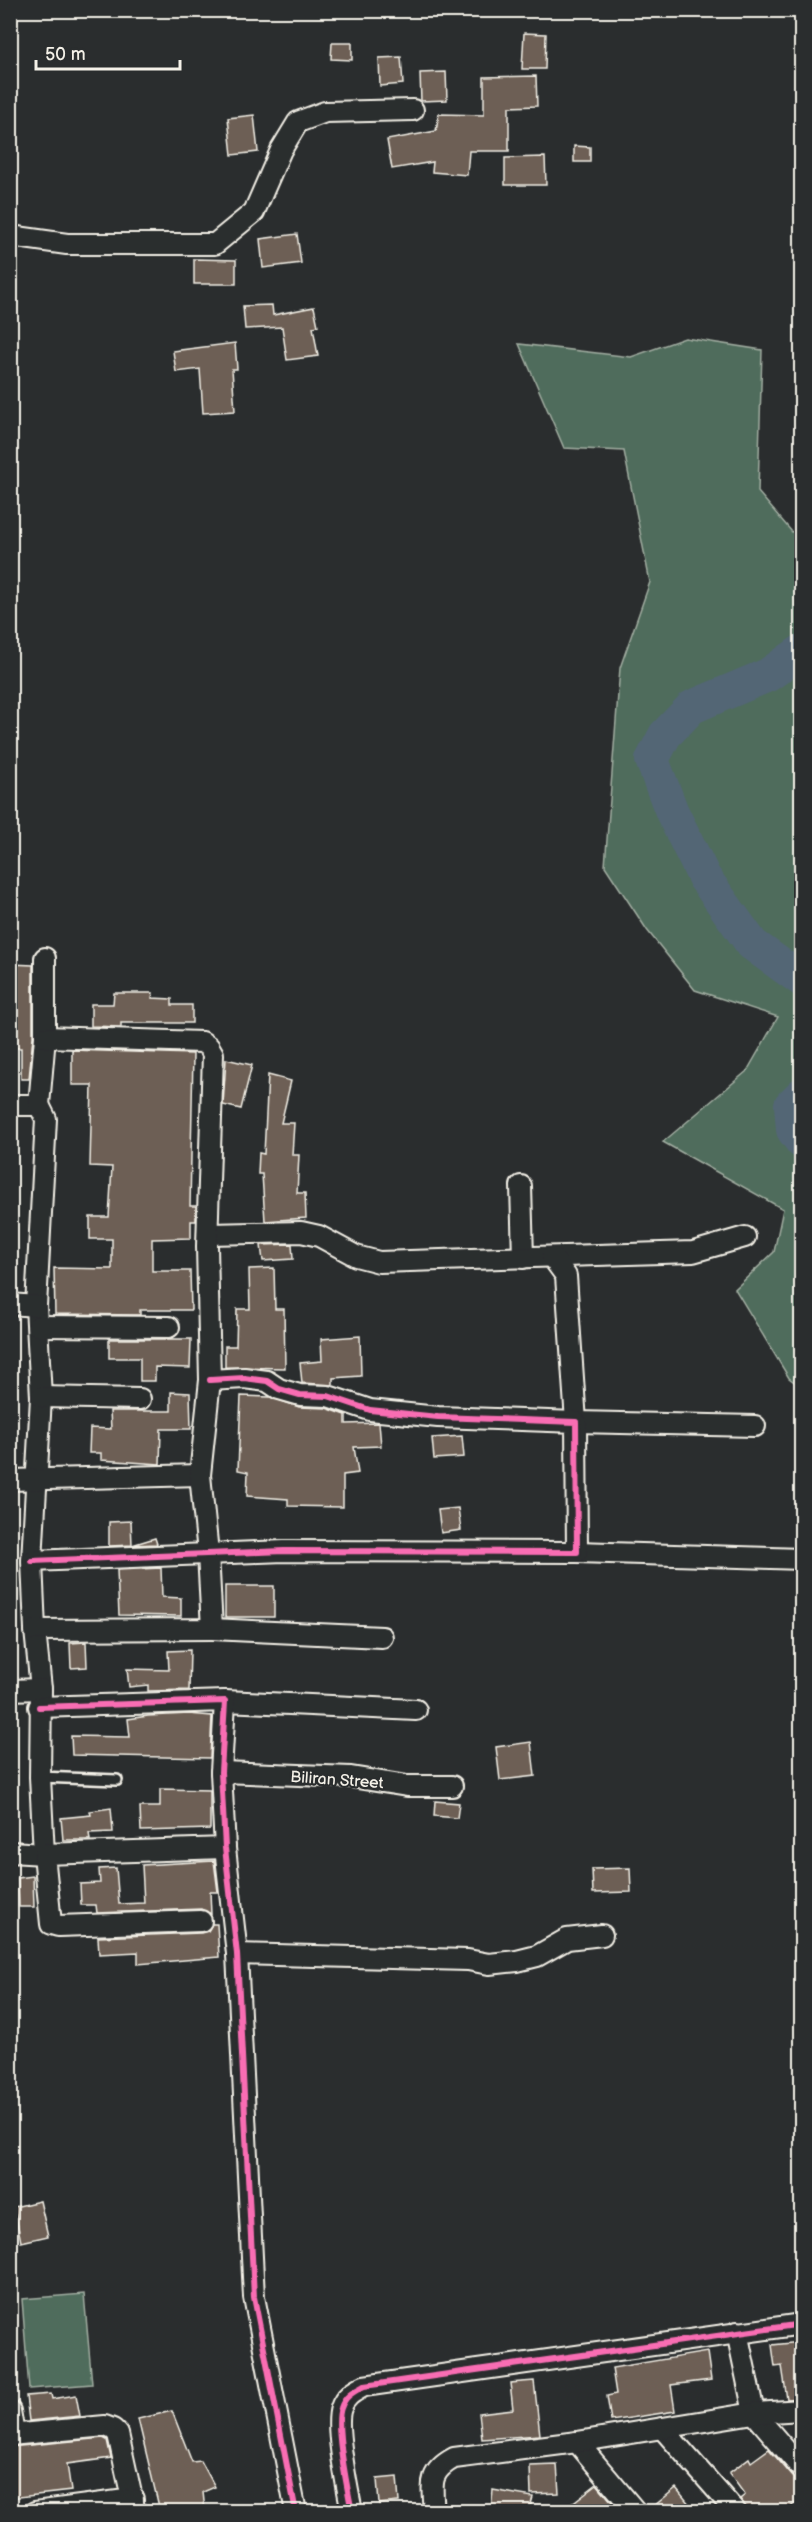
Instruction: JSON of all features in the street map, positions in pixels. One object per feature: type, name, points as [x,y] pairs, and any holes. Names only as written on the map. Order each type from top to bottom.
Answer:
[{"type":"street","points":[[10,236],[67,244],[215,244],[254,212],[281,150],[298,122],[324,112],[412,110]]},
{"type":"street","points":[[45,958],[45,1037],[39,1105],[46,1119],[36,1306],[41,1397],[32,1561],[40,1698],[40,1777],[44,1854],[51,1924],[57,1926],[201,1921]]},
{"type":"street","points":[[45,1037],[202,1042],[213,1054],[209,1234],[210,1380],[200,1475],[208,1553],[212,1629]]},
{"type":"street","points":[[10,1105],[39,1105]]},
{"type":"street","points":[[521,1185],[523,1258]]},
{"type":"street","points":[[209,1234],[301,1232],[319,1236],[356,1256],[379,1262],[693,1252],[745,1237]]},
{"type":"street","points":[[552,1257],[566,1276],[576,1422],[577,1552]]},
{"type":"street","points":[[10,1304],[36,1306]]},
{"type":"street","points":[[38,1326],[169,1327]]},
{"type":"street","points":[[210,1380],[244,1378],[267,1381],[279,1389],[300,1395],[328,1396],[370,1410],[438,1417],[755,1426]]},
{"type":"street","points":[[41,1397],[140,1399]]},
{"type":"street","points":[[10,1480],[200,1475]]},
{"type":"street","points":[[32,1561],[208,1553],[390,1550],[577,1552],[801,1559]]},
{"type":"street","points":[[35,1630],[212,1629],[382,1637]]},
{"type":"street","points":[[10,1689],[40,1698],[243,1700],[312,1706],[416,1710]]},
{"type":"street","points":[[225,1701],[221,1772],[225,1848],[237,1954],[255,2298],[296,2511]]},
{"type":"street","name":"Biliran Street","points":[[221,1772],[351,1777],[407,1786],[452,1786]]},
{"type":"street","points":[[10,1852],[44,1854],[225,1848]]},
{"type":"street","points":[[237,1954],[468,1960],[489,1964],[537,1956],[567,1939],[602,1935]]},
{"type":"street","points":[[352,2511],[339,2430],[340,2410],[349,2394],[364,2386],[801,2324]]},
{"type":"street","points":[[737,2332],[754,2413],[801,2469]]},
{"type":"street","points":[[434,2511],[432,2481],[439,2466],[454,2457],[577,2442],[754,2413],[801,2410]]},
{"type":"street","points":[[10,2411],[12,2435],[105,2426],[118,2434],[134,2505],[35,2511]]},
{"type":"street","points":[[662,2428],[736,2511]]},
{"type":"street","points":[[577,2442],[636,2511]]},
{"type":"lane","points":[[40,1777],[117,1780]]},
{"type":"green space","points":[[685,338],[762,350],[758,492],[792,532],[801,525],[802,759],[796,771],[802,785],[801,1387],[789,1378],[735,1289],[774,1252],[783,1209],[663,1142],[747,1071],[778,1017],[695,990],[647,930],[605,866],[620,668],[650,582],[624,451],[564,448],[519,344],[631,357]]},
{"type":"green space","points":[[84,2294],[92,2384],[29,2389],[22,2299]]},
{"type":"building","points":[[524,33],[546,34],[545,69],[522,69]]},
{"type":"building","points":[[332,43],[352,43],[352,60],[331,59]]},
{"type":"building","points":[[401,57],[403,84],[380,86],[379,58]]},
{"type":"building","points":[[446,72],[447,100],[421,101],[420,73]]},
{"type":"building","points":[[536,76],[537,106],[509,107],[509,151],[469,151],[467,175],[432,172],[433,162],[392,169],[387,140],[436,131],[439,114],[484,115],[484,77]]},
{"type":"building","points":[[254,115],[258,152],[232,155],[228,118]]},
{"type":"building","points":[[574,146],[590,147],[590,162],[574,162]]},
{"type":"building","points":[[545,157],[546,185],[505,185],[505,158]]},
{"type":"building","points":[[297,234],[301,263],[263,268],[260,239]]},
{"type":"building","points":[[194,259],[236,260],[236,284],[194,284]]},
{"type":"building","points":[[272,305],[273,315],[314,307],[318,326],[313,327],[318,356],[287,360],[282,327],[245,329],[243,306]]},
{"type":"building","points":[[235,343],[237,369],[232,369],[235,411],[203,413],[200,369],[176,372],[173,351]]},
{"type":"building","points":[[10,964],[33,965],[33,1036],[29,1079],[21,1079],[21,1048],[10,1048]]},
{"type":"building","points":[[114,993],[153,993],[152,998],[172,999],[172,1005],[192,1005],[192,1023],[121,1023],[121,1027],[91,1026],[91,1004],[113,1004]]},
{"type":"building","points":[[72,1050],[193,1054],[190,1206],[196,1206],[196,1221],[191,1221],[191,1238],[152,1239],[152,1271],[190,1271],[191,1310],[140,1310],[140,1315],[55,1314],[54,1268],[112,1269],[112,1239],[90,1239],[90,1217],[109,1217],[112,1167],[90,1166],[92,1085],[72,1085]]},
{"type":"building","points":[[226,1059],[252,1065],[241,1109],[223,1105]]},
{"type":"building","points":[[268,1075],[291,1081],[281,1123],[294,1123],[292,1155],[299,1155],[297,1193],[305,1193],[306,1218],[265,1221],[262,1174],[258,1174],[259,1153],[264,1154]]},
{"type":"building","points":[[292,1244],[293,1259],[263,1261],[261,1245]]},
{"type":"building","points":[[274,1268],[275,1309],[284,1309],[285,1368],[225,1367],[225,1346],[236,1346],[237,1309],[250,1309],[249,1269]]},
{"type":"building","points":[[360,1336],[361,1376],[333,1378],[333,1385],[302,1383],[300,1363],[322,1361],[321,1339]]},
{"type":"building","points":[[109,1339],[191,1339],[190,1368],[155,1367],[155,1381],[140,1381],[140,1358],[109,1358]]},
{"type":"building","points":[[171,1392],[190,1393],[191,1429],[161,1429],[160,1464],[101,1460],[101,1453],[89,1453],[90,1428],[111,1429],[110,1411],[171,1411]]},
{"type":"building","points":[[241,1396],[270,1397],[299,1407],[326,1408],[346,1415],[346,1424],[379,1423],[381,1446],[354,1447],[358,1473],[343,1475],[343,1507],[288,1506],[288,1499],[247,1496],[248,1472],[238,1470]]},
{"type":"building","points":[[462,1436],[464,1457],[434,1459],[432,1438]]},
{"type":"building","points":[[458,1508],[461,1530],[441,1533],[438,1510]]},
{"type":"building","points":[[131,1521],[132,1545],[155,1538],[157,1544],[109,1546],[109,1522]]},
{"type":"building","points":[[161,1568],[162,1597],[181,1598],[181,1616],[119,1615],[117,1570]]},
{"type":"building","points":[[225,1586],[274,1586],[274,1617],[225,1617]]},
{"type":"building","points":[[86,1642],[87,1667],[71,1668],[70,1643]]},
{"type":"building","points":[[190,1650],[189,1690],[148,1691],[148,1685],[129,1687],[127,1669],[169,1670],[168,1651]]},
{"type":"building","points":[[189,1714],[212,1716],[210,1758],[72,1755],[71,1736],[130,1737],[128,1719]]},
{"type":"building","points":[[531,1742],[535,1776],[500,1780],[496,1747]]},
{"type":"building","points":[[160,1789],[210,1790],[210,1829],[141,1831],[140,1807],[160,1807]]},
{"type":"building","points":[[435,1801],[459,1803],[457,1818],[434,1816]]},
{"type":"building","points":[[111,1808],[113,1832],[89,1833],[90,1840],[63,1840],[61,1818],[91,1815],[90,1811]]},
{"type":"building","points":[[214,1861],[218,1892],[210,1892],[211,1914],[201,1909],[97,1913],[96,1905],[81,1905],[80,1884],[100,1883],[99,1869],[116,1868],[119,1904],[144,1903],[142,1865]]},
{"type":"building","points":[[630,1868],[631,1892],[593,1893],[592,1869]]},
{"type":"building","points":[[33,1876],[34,1907],[19,1907],[18,1878]]},
{"type":"building","points":[[212,1924],[217,1924],[219,1957],[138,1964],[138,1952],[99,1954],[98,1937],[201,1933],[208,1931]]},
{"type":"building","points":[[40,2201],[48,2236],[21,2242],[14,2207]]},
{"type":"building","points":[[801,2342],[801,2398],[787,2399],[782,2366],[775,2367],[772,2345]]},
{"type":"building","points":[[707,2352],[711,2380],[671,2385],[675,2411],[611,2421],[607,2396],[616,2394],[612,2368]]},
{"type":"building","points":[[534,2381],[540,2435],[482,2439],[479,2413],[513,2409],[510,2383]]},
{"type":"building","points":[[51,2394],[52,2399],[76,2395],[80,2416],[29,2421],[26,2396]]},
{"type":"building","points":[[172,2411],[192,2462],[201,2461],[215,2487],[203,2492],[205,2511],[160,2511],[138,2419]]},
{"type":"building","points":[[103,2438],[107,2440],[111,2458],[67,2464],[71,2491],[10,2498],[10,2447]]},
{"type":"building","points":[[769,2449],[793,2477],[801,2481],[801,2498],[786,2511],[748,2511],[740,2499],[745,2495],[729,2473],[749,2458],[751,2462]]},
{"type":"building","points":[[557,2465],[559,2493],[531,2494],[530,2466]]},
{"type":"building","points":[[397,2477],[399,2502],[379,2504],[377,2479]]},
{"type":"building","points":[[597,2484],[612,2502],[599,2511],[562,2511]]},
{"type":"building","points":[[676,2488],[695,2511],[648,2511]]},
{"type":"building","points":[[493,2490],[533,2497],[529,2511],[491,2511]]},
{"type":"waterway","points":[[802,651],[768,675],[692,707],[665,735],[652,760],[672,812],[704,877],[752,944],[802,980]]},
{"type":"waterway","points":[[802,1094],[791,1105],[793,1130],[802,1142]]},
{"type":"cycle path","points":[[32,1561],[284,1551],[577,1552],[576,1422],[438,1417],[370,1410],[328,1396],[300,1395],[279,1389],[267,1381],[244,1378],[210,1380]]},
{"type":"cycle path","points":[[39,1707],[225,1701],[221,1772],[225,1848],[237,1954],[254,2297],[296,2512]]},
{"type":"cycle path","points":[[352,2512],[342,2459],[339,2417],[347,2397],[364,2386],[802,2324]]}]
